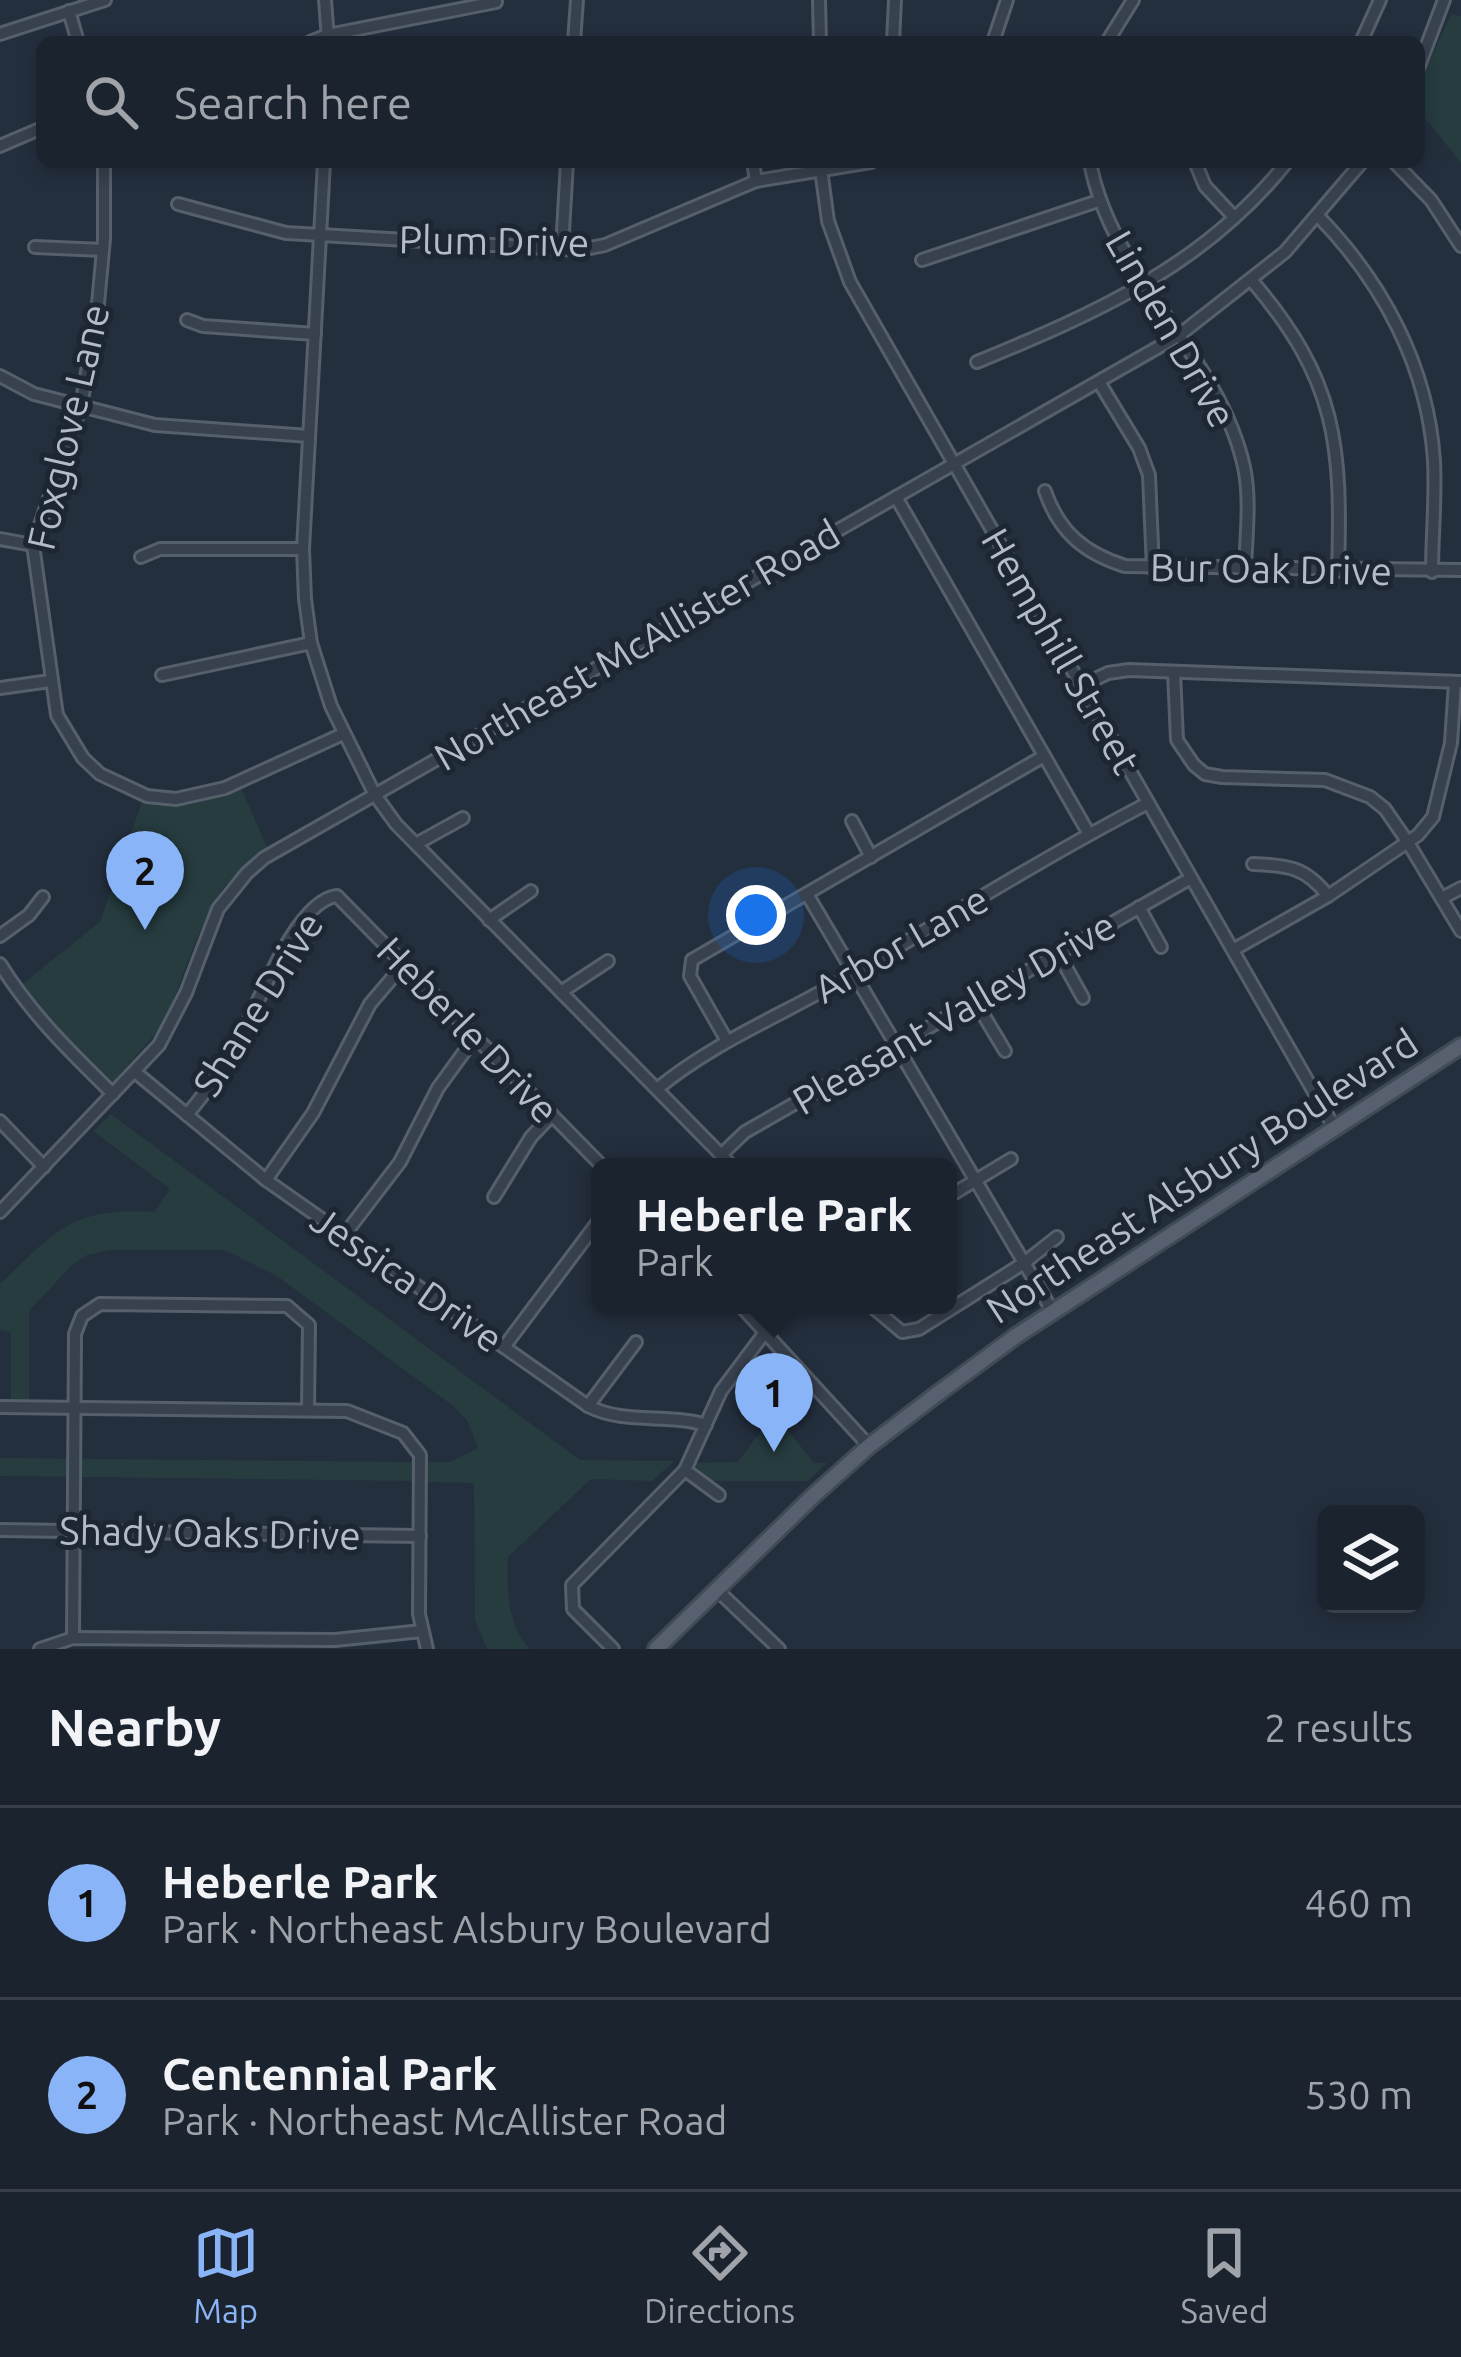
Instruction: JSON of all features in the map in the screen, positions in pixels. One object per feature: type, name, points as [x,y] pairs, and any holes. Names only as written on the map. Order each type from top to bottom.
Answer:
[{"type":"main road","name":"Northeast Alsbury Boulevard","points":[[656,1649],[869,1446],[1053,1312],[1461,1046]]},
{"type":"street","points":[[0,34],[105,0]]},
{"type":"street","points":[[325,0],[328,36]]},
{"type":"street","points":[[574,36],[577,0]]},
{"type":"street","points":[[819,0],[820,36]]},
{"type":"street","points":[[893,36],[896,0]]},
{"type":"street","points":[[995,36],[1007,0]]},
{"type":"street","points":[[1111,36],[1133,0]]},
{"type":"street","points":[[1364,36],[1380,0]]},
{"type":"street","points":[[1425,50],[1444,0]]},
{"type":"street","points":[[337,36],[496,2]]},
{"type":"street","points":[[69,11],[76,36]]},
{"type":"street","points":[[0,146],[36,131]]},
{"type":"street","name":"Foxglove Lane","points":[[104,168],[97,315],[81,406],[33,545],[57,715],[83,758],[121,787],[176,799],[225,788],[344,734]]},
{"type":"street","points":[[324,168],[303,548],[311,643],[344,734],[375,795],[396,824],[724,1158]]},
{"type":"street","points":[[562,249],[567,168]]},
{"type":"street","points":[[754,168],[756,181]]},
{"type":"street","name":"Plum Drive","points":[[178,204],[286,233],[562,249],[604,245],[756,181],[811,168]]},
{"type":"street","name":"Hemphill Street","points":[[820,168],[827,221],[842,264],[1334,1127]]},
{"type":"street","name":"Linden Drive","points":[[1091,168],[1114,236],[1226,416],[1246,472],[1245,570]]},
{"type":"street","points":[[1198,168],[1205,186],[1234,217]]},
{"type":"street","points":[[977,362],[1094,314],[1146,286],[1193,253],[1281,168]]},
{"type":"street","name":"Northeast McAllister Road","points":[[0,1212],[135,1072],[173,1023],[209,927],[232,890],[264,858],[1178,336],[1252,282],[1318,217],[1357,168]]},
{"type":"street","points":[[1400,168],[1431,200],[1461,246]]},
{"type":"street","points":[[922,260],[1099,201]]},
{"type":"street","points":[[1318,217],[1381,291],[1408,350],[1427,411],[1434,461],[1432,572]]},
{"type":"street","points":[[35,248],[103,250]]},
{"type":"street","points":[[1252,282],[1309,358],[1327,403],[1340,489],[1338,571]]},
{"type":"street","points":[[187,320],[203,326],[315,334]]},
{"type":"street","points":[[0,376],[34,394],[155,425],[309,436]]},
{"type":"street","points":[[1099,382],[1150,475],[1153,568]]},
{"type":"street","name":"Bur Oak Drive","points":[[1045,491],[1059,522],[1082,547],[1125,566],[1461,570]]},
{"type":"street","points":[[896,497],[1089,834]]},
{"type":"street","points":[[0,538],[33,545]]},
{"type":"street","points":[[141,557],[160,549],[303,548]]},
{"type":"street","points":[[162,675],[311,643]]},
{"type":"street","points":[[1081,686],[1108,674],[1174,671],[1458,682],[1442,790],[1433,818],[1418,835],[1328,896],[1233,950]]},
{"type":"street","points":[[1174,671],[1177,740],[1204,774],[1341,783],[1385,809],[1461,932]]},
{"type":"street","points":[[0,688],[50,681]]},
{"type":"street","points":[[727,1041],[690,976],[690,964],[1044,756]]},
{"type":"street","name":"Arbor Lane","points":[[657,1089],[727,1041],[854,974],[1148,803]]},
{"type":"street","points":[[416,844],[463,818]]},
{"type":"street","points":[[852,821],[872,857]]},
{"type":"street","points":[[1252,864],[1304,871],[1328,896]]},
{"type":"street","name":"Pleasant Valley Drive","points":[[721,1155],[745,1132],[1191,878]]},
{"type":"street","points":[[1442,898],[1461,888]]},
{"type":"street","points":[[489,920],[531,891]]},
{"type":"street","points":[[807,894],[1053,1312]]},
{"type":"street","name":"Heberle Drive","points":[[332,896],[342,899],[594,1158]]},
{"type":"street","name":"Shane Drive","points":[[188,1115],[231,1056],[285,946],[323,900],[332,896]]},
{"type":"street","points":[[0,936],[29,915],[43,897]]},
{"type":"street","points":[[1139,907],[1161,947]]},
{"type":"street","points":[[1058,953],[1083,998]]},
{"type":"street","points":[[561,992],[582,974],[608,962]]},
{"type":"street","points":[[0,964],[56,1039],[113,1094]]},
{"type":"street","points":[[266,1180],[314,1113],[370,1004],[404,964]]},
{"type":"street","points":[[975,1000],[1005,1051]]},
{"type":"street","points":[[345,1234],[400,1162],[438,1088],[475,1037]]},
{"type":"street","name":"Jessica Drive","points":[[135,1072],[266,1180],[588,1406],[613,1416],[706,1425]]},
{"type":"street","points":[[494,1197],[532,1137],[552,1115]]},
{"type":"street","points":[[0,1121],[44,1167]]},
{"type":"street","points":[[957,1191],[1011,1159]]},
{"type":"street","points":[[504,1347],[591,1231]]},
{"type":"street","points":[[957,1305],[1058,1237]]},
{"type":"street","points":[[74,1638],[75,1334],[82,1316],[100,1304],[287,1306],[309,1325],[308,1409]]},
{"type":"street","points":[[749,1314],[869,1446]]},
{"type":"street","points":[[881,1314],[902,1332],[919,1329],[943,1314]]},
{"type":"street","points":[[613,1649],[573,1609],[570,1590],[577,1577],[686,1470],[721,1391],[766,1331]]},
{"type":"street","points":[[588,1406],[635,1342]]},
{"type":"street","points":[[0,1406],[347,1411],[403,1433],[420,1456],[422,1631],[427,1649]]},
{"type":"street","points":[[686,1470],[719,1495]]},
{"type":"street","name":"Shady Oaks Drive","points":[[0,1530],[420,1535]]},
{"type":"street","points":[[717,1590],[779,1649]]},
{"type":"street","points":[[40,1649],[74,1638],[257,1644],[422,1631]]},
{"type":"green space","points":[[1451,14],[1461,16],[1461,163],[1425,118],[1425,71]]},
{"type":"green space","points":[[241,788],[267,847],[222,889],[197,938],[164,1024],[113,1082],[63,1038],[20,986],[100,922],[143,799],[197,801]]},
{"type":"green space","points":[[111,1114],[580,1460],[674,1461],[652,1481],[591,1479],[508,1557],[513,1618],[530,1649],[487,1649],[475,1620],[474,1483],[425,1482],[426,1462],[450,1462],[478,1448],[467,1420],[277,1276],[225,1250],[110,1250],[73,1264],[29,1311],[29,1402],[11,1402],[11,1332],[0,1330],[0,1284],[67,1226],[103,1214],[154,1212],[170,1189],[93,1131]]},
{"type":"green space","points":[[774,1413],[814,1463],[827,1463],[808,1481],[710,1481],[693,1467],[694,1463],[738,1462]]},
{"type":"green space","points":[[0,1458],[416,1462],[416,1481],[0,1476]]},
{"type":"place","name":"Centennial Park","points":[[145,930]]},
{"type":"place","name":"Heberle Park","points":[[774,1452]]}]
